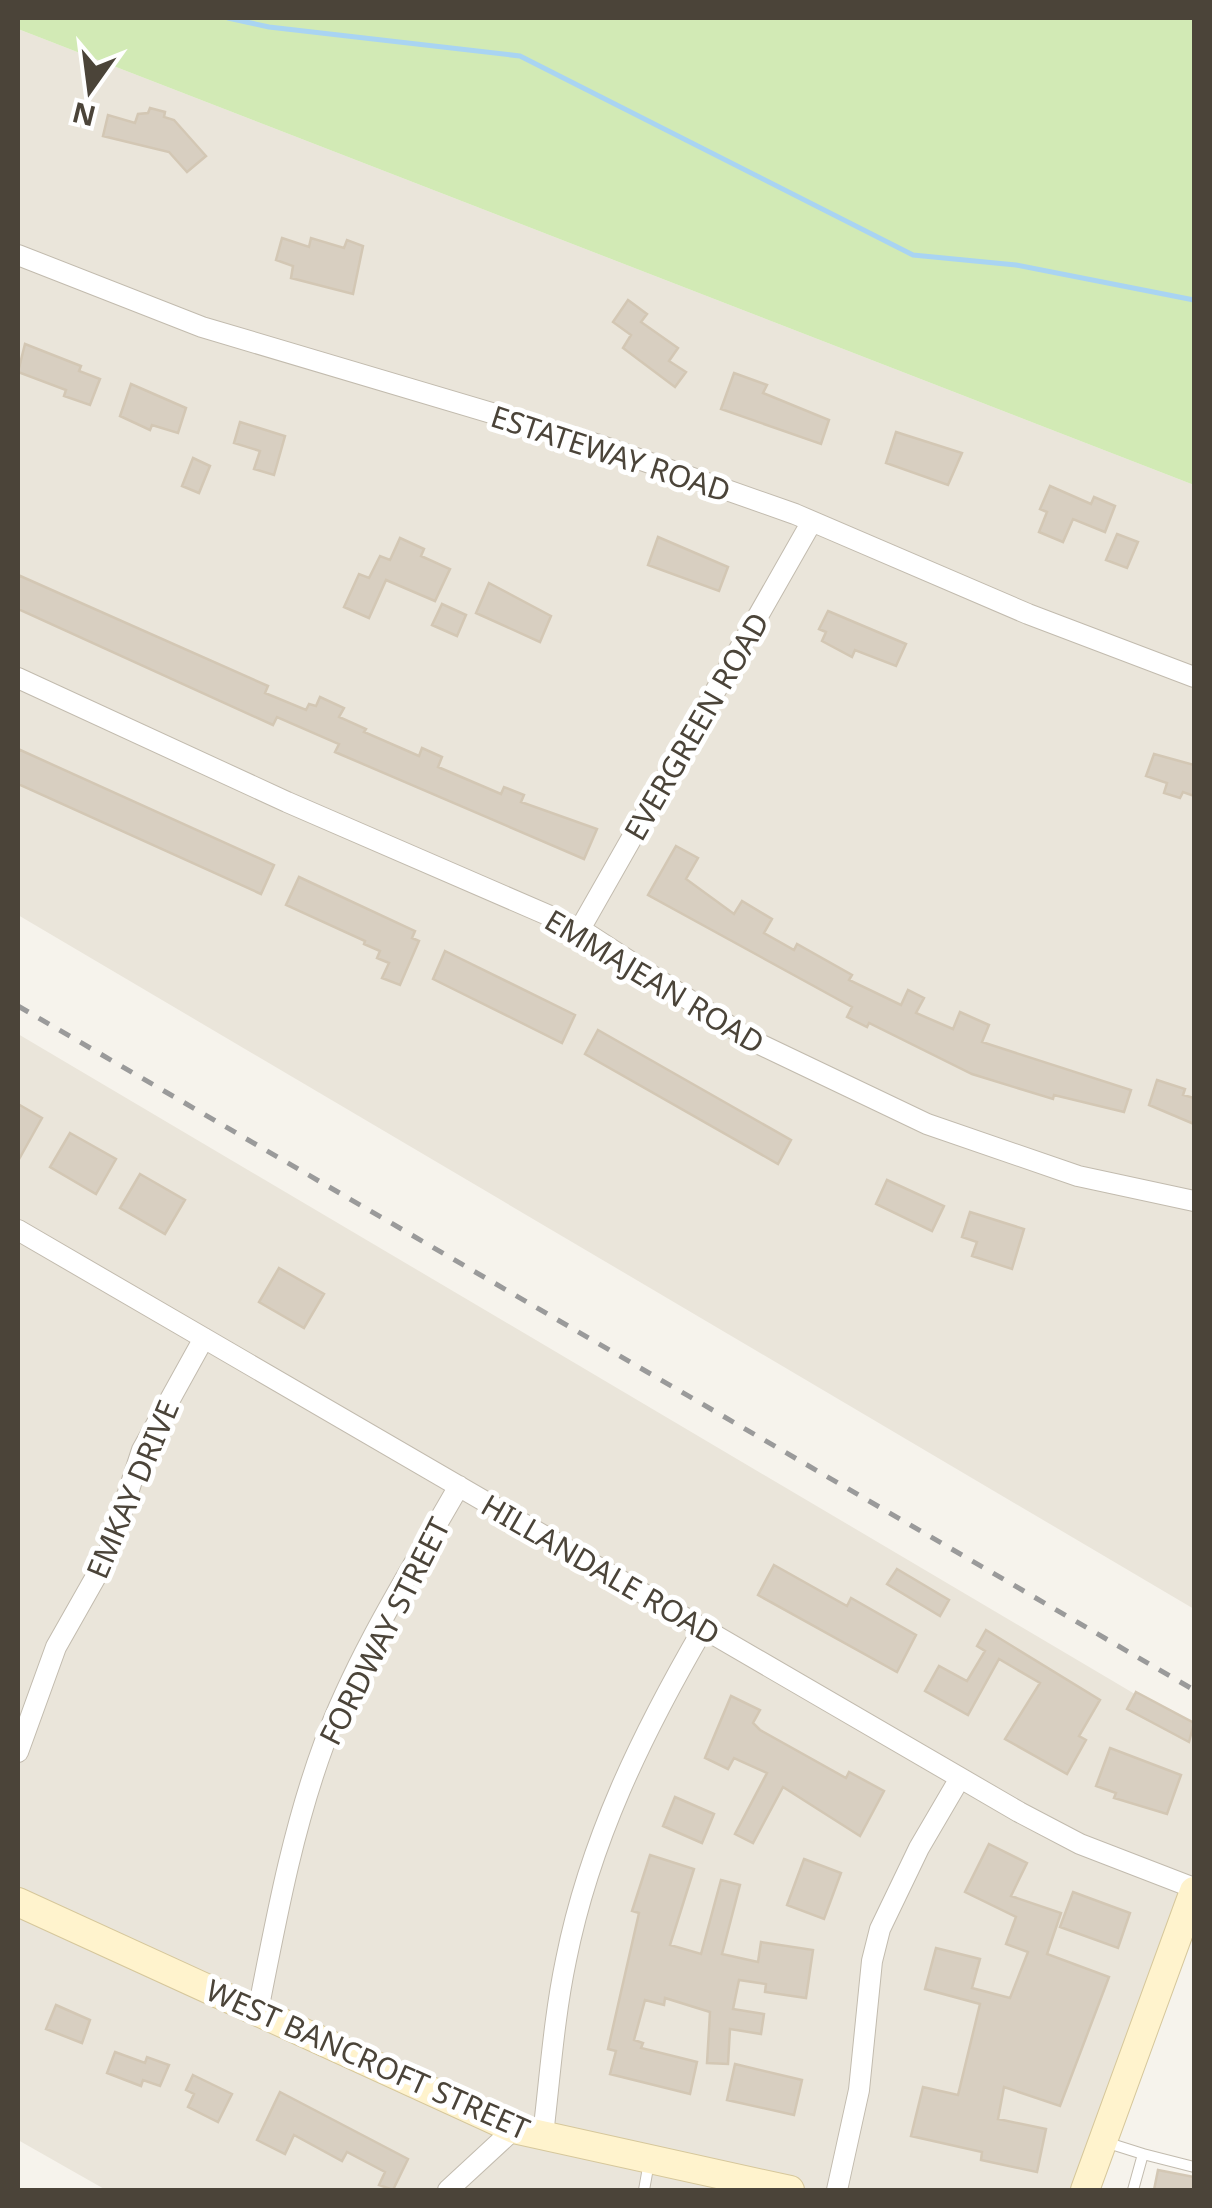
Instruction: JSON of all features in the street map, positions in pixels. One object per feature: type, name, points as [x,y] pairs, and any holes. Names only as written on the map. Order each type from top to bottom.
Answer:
[{"type":"main road","points":[[1085,2190],[1194,1890]]},
{"type":"main road","name":"WEST BANCROFT STREET","points":[[18,1902],[514,2129],[650,2159],[723,2183],[790,2190]]},
{"type":"street","name":"ESTATEWAY ROAD","points":[[18,255],[202,327],[596,444],[811,523],[1194,677]]},
{"type":"street","name":"EVERGREEN ROAD","points":[[580,929],[811,523]]},
{"type":"street","name":"EMMAJEAN ROAD","points":[[18,678],[288,802],[580,929],[752,1040],[927,1124],[1060,1170],[1194,1201]]},
{"type":"street","name":"HILLANDALE ROAD","points":[[18,1230],[960,1778],[1080,1844],[1194,1890]]},
{"type":"street","name":"EMKAY DRIVE","points":[[18,1752],[56,1647],[107,1557],[142,1450],[204,1338]]},
{"type":"street","name":"FORDWAY STREET","points":[[258,2011],[288,1859],[326,1740],[364,1656],[460,1486]]},
{"type":"street","points":[[543,2135],[566,1961],[603,1828],[632,1758],[704,1628]]},
{"type":"street","points":[[837,2190],[859,2090],[872,1961],[880,1929],[918,1848],[960,1778]]},
{"type":"street","points":[[448,2190],[514,2129]]},
{"type":"lane","points":[[1102,2142],[1194,2167]]},
{"type":"lane","points":[[1133,2190],[1143,2154]]},
{"type":"lane","points":[[644,2190],[650,2159]]},
{"type":"shaded area","points":[[18,29],[1194,485],[1194,1609],[18,915]]},
{"type":"shaded area","points":[[18,1034],[1194,1729],[1194,1891],[1086,2190],[106,2190],[18,2140]]},
{"type":"green space","points":[[18,18],[1194,18],[1194,485],[18,29]]},
{"type":"building","points":[[150,108],[165,112],[164,117],[174,120],[206,156],[187,172],[169,152],[103,136],[108,115],[135,123],[138,114],[148,113]]},
{"type":"building","points":[[282,238],[309,247],[311,238],[344,248],[347,240],[363,246],[353,294],[291,278],[293,266],[276,260]]},
{"type":"building","points":[[628,300],[647,314],[641,322],[678,348],[669,361],[686,372],[675,387],[623,348],[631,335],[613,322]]},
{"type":"building","points":[[25,344],[81,366],[79,371],[100,379],[90,405],[64,396],[66,390],[18,372]]},
{"type":"building","points":[[734,373],[767,385],[763,393],[829,420],[821,444],[721,409]]},
{"type":"building","points":[[131,384],[186,408],[178,433],[152,425],[150,430],[120,416]]},
{"type":"building","points":[[240,422],[285,436],[274,475],[254,469],[260,451],[234,443]]},
{"type":"building","points":[[896,432],[962,453],[948,485],[886,463]]},
{"type":"building","points":[[193,458],[210,466],[199,493],[182,486]]},
{"type":"building","points":[[1050,486],[1091,504],[1094,497],[1115,506],[1105,532],[1073,519],[1063,542],[1039,532],[1047,512],[1040,509]]},
{"type":"building","points":[[1117,534],[1138,542],[1127,568],[1106,560]]},
{"type":"building","points":[[658,537],[728,567],[719,591],[648,565]]},
{"type":"building","points":[[400,538],[424,549],[421,556],[450,569],[435,601],[386,580],[369,618],[344,607],[359,574],[369,578],[380,556],[390,560]]},
{"type":"building","points":[[18,575],[268,686],[265,693],[306,710],[309,704],[316,706],[320,697],[344,708],[339,717],[366,729],[364,732],[419,756],[422,748],[442,757],[438,767],[501,794],[504,787],[524,795],[521,802],[597,829],[584,859],[335,752],[339,744],[277,717],[273,725],[18,609]]},
{"type":"building","points":[[489,583],[551,616],[540,642],[476,613]]},
{"type":"building","points":[[442,604],[466,615],[457,636],[432,625]]},
{"type":"building","points":[[828,611],[906,644],[896,666],[855,650],[852,657],[822,641],[826,632],[819,629]]},
{"type":"building","points":[[18,749],[274,865],[261,894],[18,784]]},
{"type":"building","points":[[1154,754],[1194,765],[1194,796],[1183,792],[1180,798],[1164,793],[1167,783],[1146,776]]},
{"type":"building","points":[[676,846],[698,858],[686,879],[734,914],[742,901],[772,919],[764,933],[794,950],[797,944],[852,975],[849,980],[901,1005],[908,990],[924,998],[916,1013],[953,1029],[960,1012],[989,1025],[982,1042],[1131,1090],[1124,1112],[1054,1095],[1053,1099],[972,1074],[869,1023],[867,1027],[847,1017],[852,1007],[648,895]]},
{"type":"building","points":[[299,877],[415,931],[412,938],[419,941],[400,985],[382,978],[389,963],[377,958],[380,951],[286,905]]},
{"type":"building","points":[[445,951],[575,1015],[562,1043],[433,979]]},
{"type":"building","points":[[598,1030],[791,1140],[778,1164],[585,1054]]},
{"type":"building","points":[[1157,1080],[1185,1089],[1183,1095],[1194,1098],[1194,1124],[1149,1105]]},
{"type":"building","points":[[18,1104],[42,1118],[18,1161]]},
{"type":"building","points":[[70,1133],[116,1159],[96,1194],[50,1167]]},
{"type":"building","points":[[140,1174],[185,1200],[165,1234],[120,1208]]},
{"type":"building","points":[[887,1180],[944,1206],[932,1231],[876,1204]]},
{"type":"building","points":[[970,1212],[1024,1229],[1012,1269],[972,1256],[977,1242],[962,1237]]},
{"type":"building","points":[[279,1268],[324,1294],[304,1328],[259,1302]]},
{"type":"building","points":[[774,1565],[847,1606],[851,1598],[916,1635],[897,1672],[758,1595]]},
{"type":"building","points":[[897,1569],[949,1600],[940,1616],[887,1584]]},
{"type":"building","points":[[986,1630],[1100,1700],[1079,1736],[1086,1740],[1067,1774],[1005,1739],[1040,1683],[999,1659],[968,1715],[925,1691],[939,1666],[967,1681],[985,1651],[977,1646]]},
{"type":"building","points":[[1136,1692],[1194,1723],[1189,1742],[1127,1709]]},
{"type":"building","points":[[731,1696],[760,1710],[753,1723],[760,1730],[846,1778],[849,1772],[884,1791],[860,1836],[783,1787],[753,1843],[735,1834],[767,1773],[734,1758],[728,1769],[705,1758]]},
{"type":"building","points":[[1110,1748],[1181,1775],[1167,1814],[1114,1798],[1116,1793],[1096,1786]]},
{"type":"building","points":[[675,1797],[714,1814],[702,1843],[663,1826]]},
{"type":"building","points":[[989,1844],[1027,1863],[1011,1896],[1061,1913],[1047,1954],[1109,1977],[1060,2106],[1004,2087],[998,2119],[1046,2129],[1037,2172],[981,2160],[982,2152],[911,2136],[923,2087],[958,2095],[980,2004],[925,1989],[936,1948],[980,1959],[972,1988],[1010,1998],[1028,1952],[1006,1944],[1016,1917],[965,1892]]},
{"type":"building","points":[[650,1855],[694,1869],[670,1945],[701,1954],[721,1880],[740,1885],[722,1954],[758,1962],[761,1942],[813,1950],[806,1998],[765,1992],[766,1984],[739,1980],[733,2009],[764,2014],[761,2034],[730,2029],[728,2064],[707,2063],[710,2012],[665,1998],[664,2005],[645,2000],[634,2040],[643,2043],[641,2048],[697,2062],[690,2094],[610,2074],[616,2051],[608,2049],[639,1913],[632,1911]]},
{"type":"building","points":[[804,1859],[841,1873],[824,1919],[787,1905]]},
{"type":"building","points":[[1073,1892],[1130,1913],[1118,1948],[1060,1927]]},
{"type":"building","points":[[56,2005],[90,2020],[82,2043],[46,2029]]},
{"type":"building","points":[[115,2052],[145,2063],[147,2057],[169,2065],[160,2086],[143,2080],[141,2086],[107,2073]]},
{"type":"building","points":[[735,2064],[802,2080],[794,2115],[727,2100]]},
{"type":"building","points":[[193,2075],[232,2094],[218,2122],[188,2107],[194,2094],[186,2090]]},
{"type":"building","points":[[280,2092],[408,2159],[393,2190],[379,2185],[385,2172],[347,2152],[342,2161],[294,2135],[285,2154],[257,2140]]},
{"type":"building","points":[[1158,2170],[1194,2177],[1194,2190],[1154,2190]]},
{"type":"waterway","points":[[228,18],[269,27],[520,56],[913,255],[1016,265],[1194,300]]},
{"type":"railway","points":[[18,1006],[1194,1690]]}]
